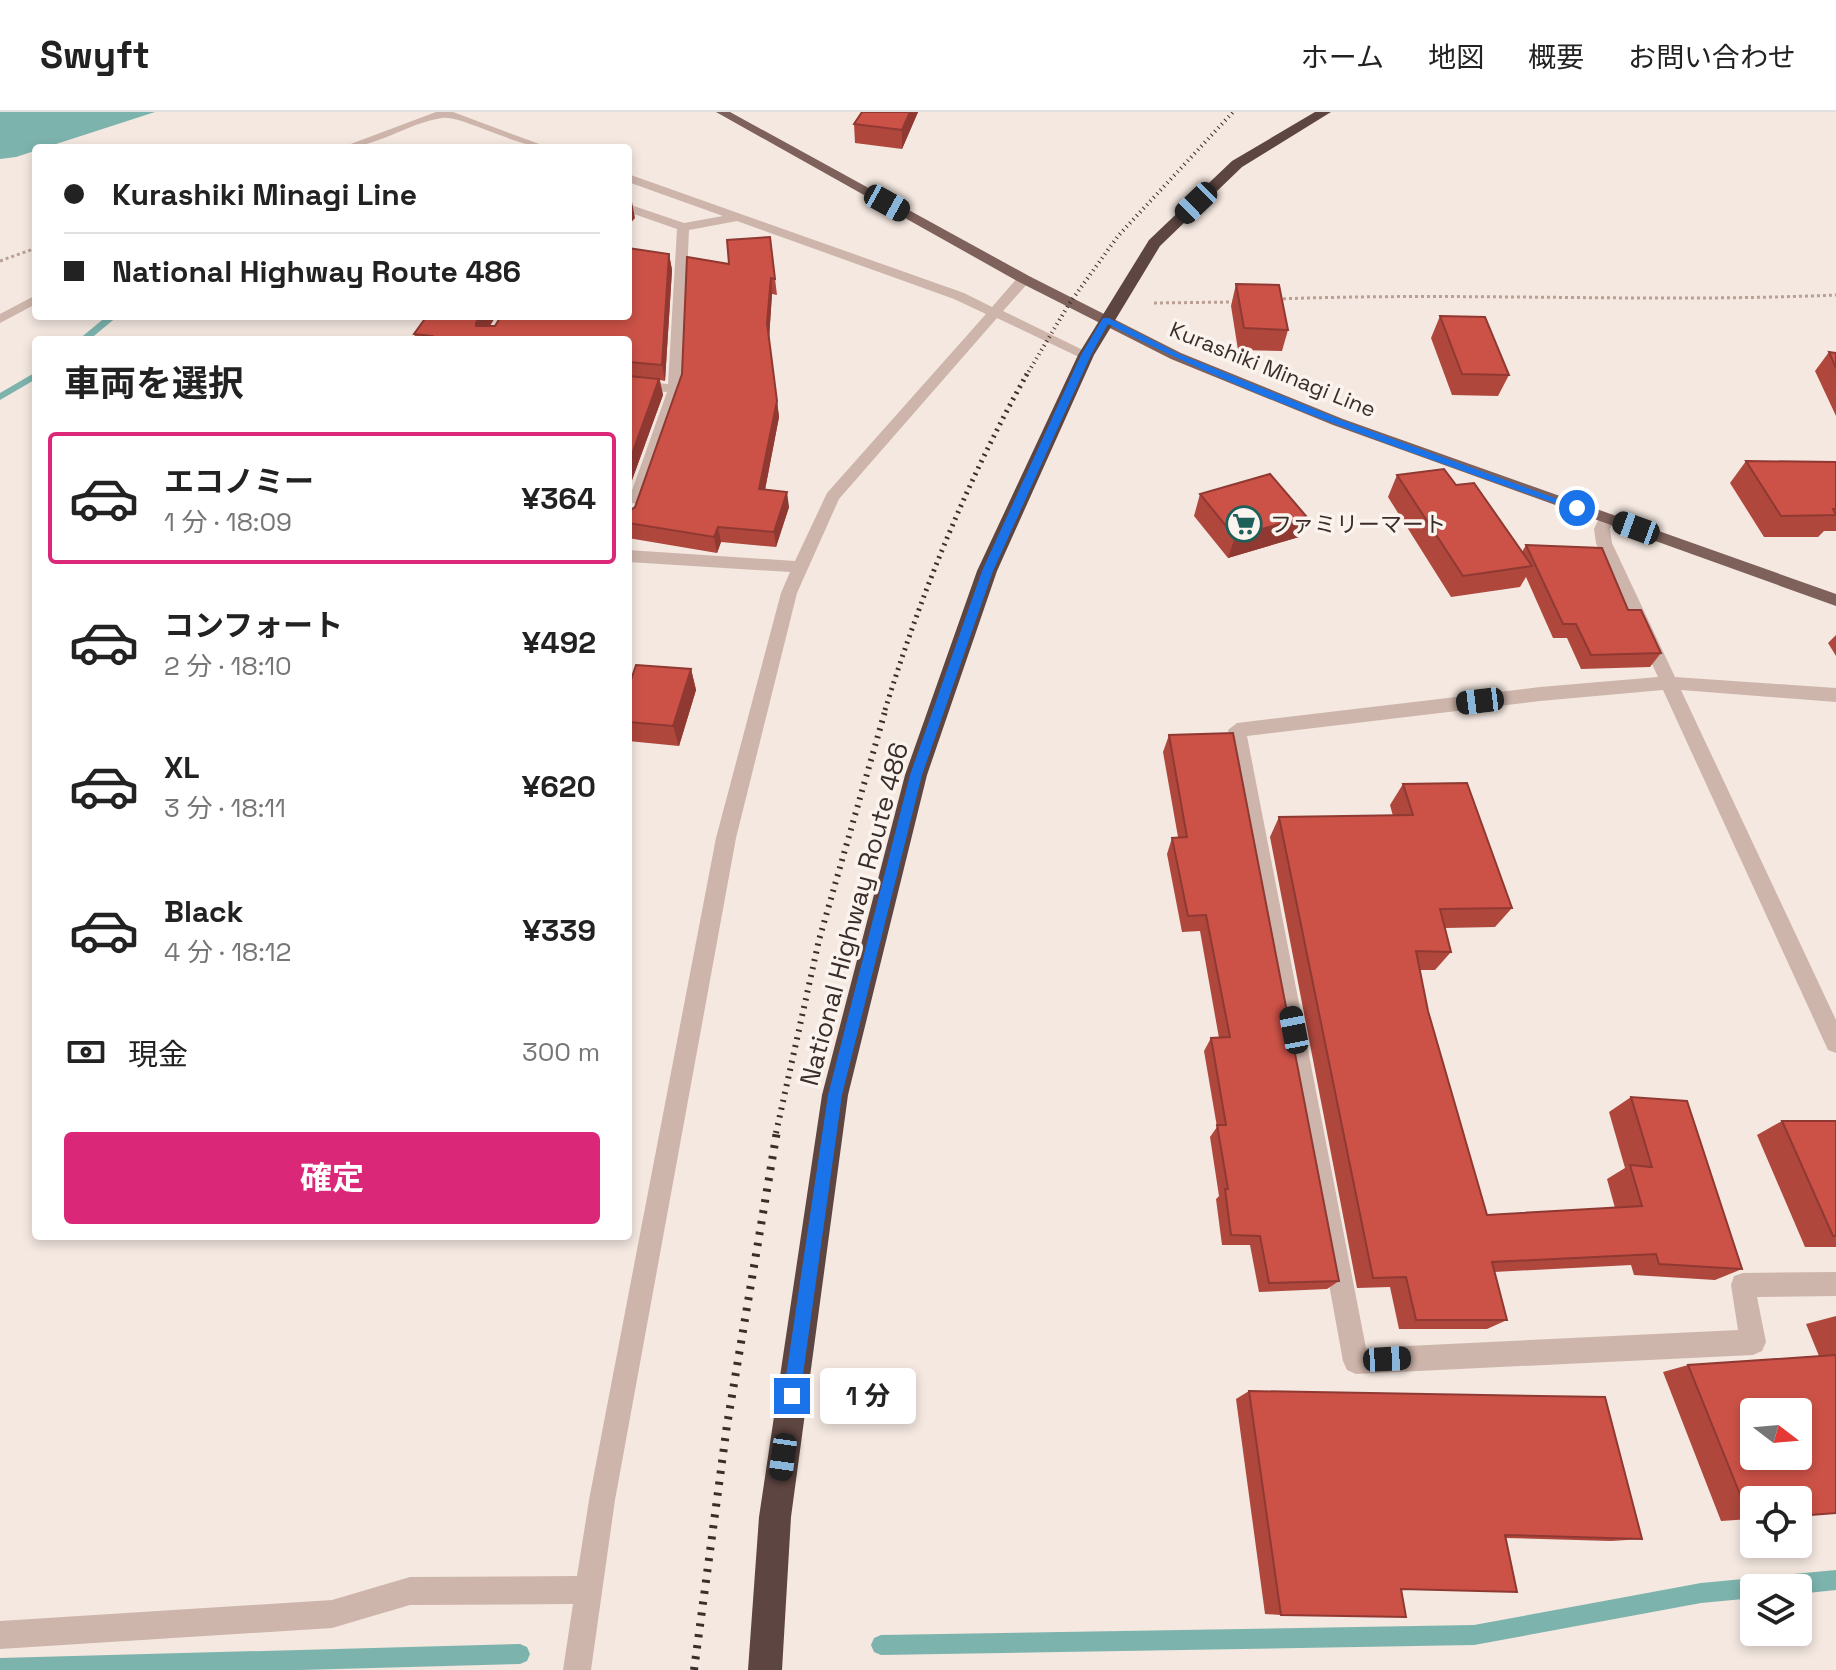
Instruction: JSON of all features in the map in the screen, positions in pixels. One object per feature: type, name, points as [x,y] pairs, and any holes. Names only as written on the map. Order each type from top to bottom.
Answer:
[{"type":"highway","name":"National Highway Route 486","points":[[765,1670],[775,1517],[835,1095],[916,775],[987,571],[1086,355],[1154,243],[1237,164],[1324,112]]},
{"type":"main road","name":"Kurashiki Minagi Line","points":[[722,112],[1024,279],[1112,310],[1176,356],[1338,422],[1836,600]]},
{"type":"street","points":[[357,144],[446,112],[533,144]]},
{"type":"street","points":[[632,179],[959,296],[1086,355]]},
{"type":"street","points":[[632,209],[683,227],[738,217]]},
{"type":"street","points":[[632,502],[675,389],[683,227]]},
{"type":"street","points":[[577,1670],[602,1500],[726,838],[789,593],[832,497],[1024,279]]},
{"type":"street","points":[[0,319],[32,301]]},
{"type":"street","points":[[632,384],[675,389]]},
{"type":"street","points":[[1607,518],[1602,529],[1604,543],[1836,1043]]},
{"type":"street","points":[[632,556],[801,567]]},
{"type":"street","points":[[1836,695],[1669,683],[1540,694],[1237,730],[1356,1361],[1753,1342],[1743,1285],[1836,1284]]},
{"type":"street","points":[[0,1635],[332,1614],[410,1591],[589,1590]]},
{"type":"path","points":[[0,261],[32,249]]},
{"type":"path","points":[[1265,300],[1368,294],[1752,300],[1836,295]]},
{"type":"path","points":[[1112,310],[1236,302]]},
{"type":"water","points":[[0,112],[155,112],[56,144],[32,144],[32,152],[0,159]]},
{"type":"building","points":[[862,112],[910,112],[902,130],[854,124]]},
{"type":"building","points":[[770,237],[775,279],[771,278],[767,323],[777,401],[759,489],[787,492],[774,532],[718,527],[714,537],[632,524],[632,509],[682,374],[687,257],[729,264],[727,240]]},
{"type":"building","points":[[632,249],[669,254],[662,365],[632,362],[632,336],[414,334],[424,320],[478,320],[476,326],[495,326],[499,320],[632,320]]},
{"type":"building","points":[[1236,284],[1279,285],[1288,330],[1244,328]]},
{"type":"building","points":[[1440,316],[1485,317],[1509,375],[1462,374]]},
{"type":"building","points":[[1829,352],[1836,353],[1836,368]]},
{"type":"building","points":[[632,376],[659,379],[632,454]]},
{"type":"building","points":[[1746,461],[1836,462],[1836,509],[1833,509],[1836,515],[1781,516]]},
{"type":"building","points":[[1444,469],[1456,485],[1474,483],[1532,566],[1463,576],[1397,475]]},
{"type":"building","points":[[1270,474],[1306,516],[1235,537],[1200,494]]},
{"type":"building","points":[[1526,545],[1602,548],[1628,610],[1641,610],[1661,653],[1591,655],[1576,624],[1563,624]]},
{"type":"building","points":[[636,665],[691,669],[673,726],[632,722],[632,677]]},
{"type":"building","points":[[1233,733],[1339,1281],[1269,1283],[1260,1236],[1231,1235],[1225,1189],[1228,1189],[1217,1125],[1226,1125],[1211,1038],[1230,1037],[1206,915],[1188,916],[1172,838],[1187,837],[1169,735]]},
{"type":"building","points":[[1467,783],[1512,908],[1440,909],[1451,952],[1416,951],[1428,1011],[1487,1215],[1642,1206],[1630,1165],[1652,1167],[1631,1097],[1687,1101],[1742,1269],[1659,1264],[1656,1254],[1492,1262],[1507,1320],[1416,1320],[1406,1277],[1373,1278],[1279,817],[1413,815],[1403,784]]},
{"type":"building","points":[[1782,1121],[1836,1121],[1836,1236],[1833,1236]]},
{"type":"building","points":[[1836,1355],[1836,1513],[1812,1515],[1812,1486],[1740,1486],[1740,1494],[1688,1365]]},
{"type":"building","points":[[1249,1391],[1605,1397],[1642,1539],[1505,1535],[1517,1592],[1401,1589],[1406,1617],[1281,1615]]},
{"type":"waterway","points":[[88,336],[108,320]]},
{"type":"waterway","points":[[0,397],[32,377]]},
{"type":"waterway","points":[[1812,1582],[1836,1580]]},
{"type":"waterway","points":[[881,1645],[1474,1635],[1701,1593],[1740,1589]]},
{"type":"waterway","points":[[0,1668],[520,1654]]},
{"type":"railway","points":[[1026,376],[1069,304],[1118,236],[1233,112]]},
{"type":"railway","points":[[885,710],[947,538],[1027,374]]},
{"type":"railway","points":[[776,1133],[819,940],[886,708]]},
{"type":"railway","points":[[694,1670],[727,1425],[777,1131]]},
{"type":"place","name":"ファミリーマート","points":[[1244,524]]},
{"type":"route","points":[[792,1396],[835,1095],[916,775],[987,571],[1086,355],[1106,319],[1176,356],[1338,422],[1577,508]]}]
